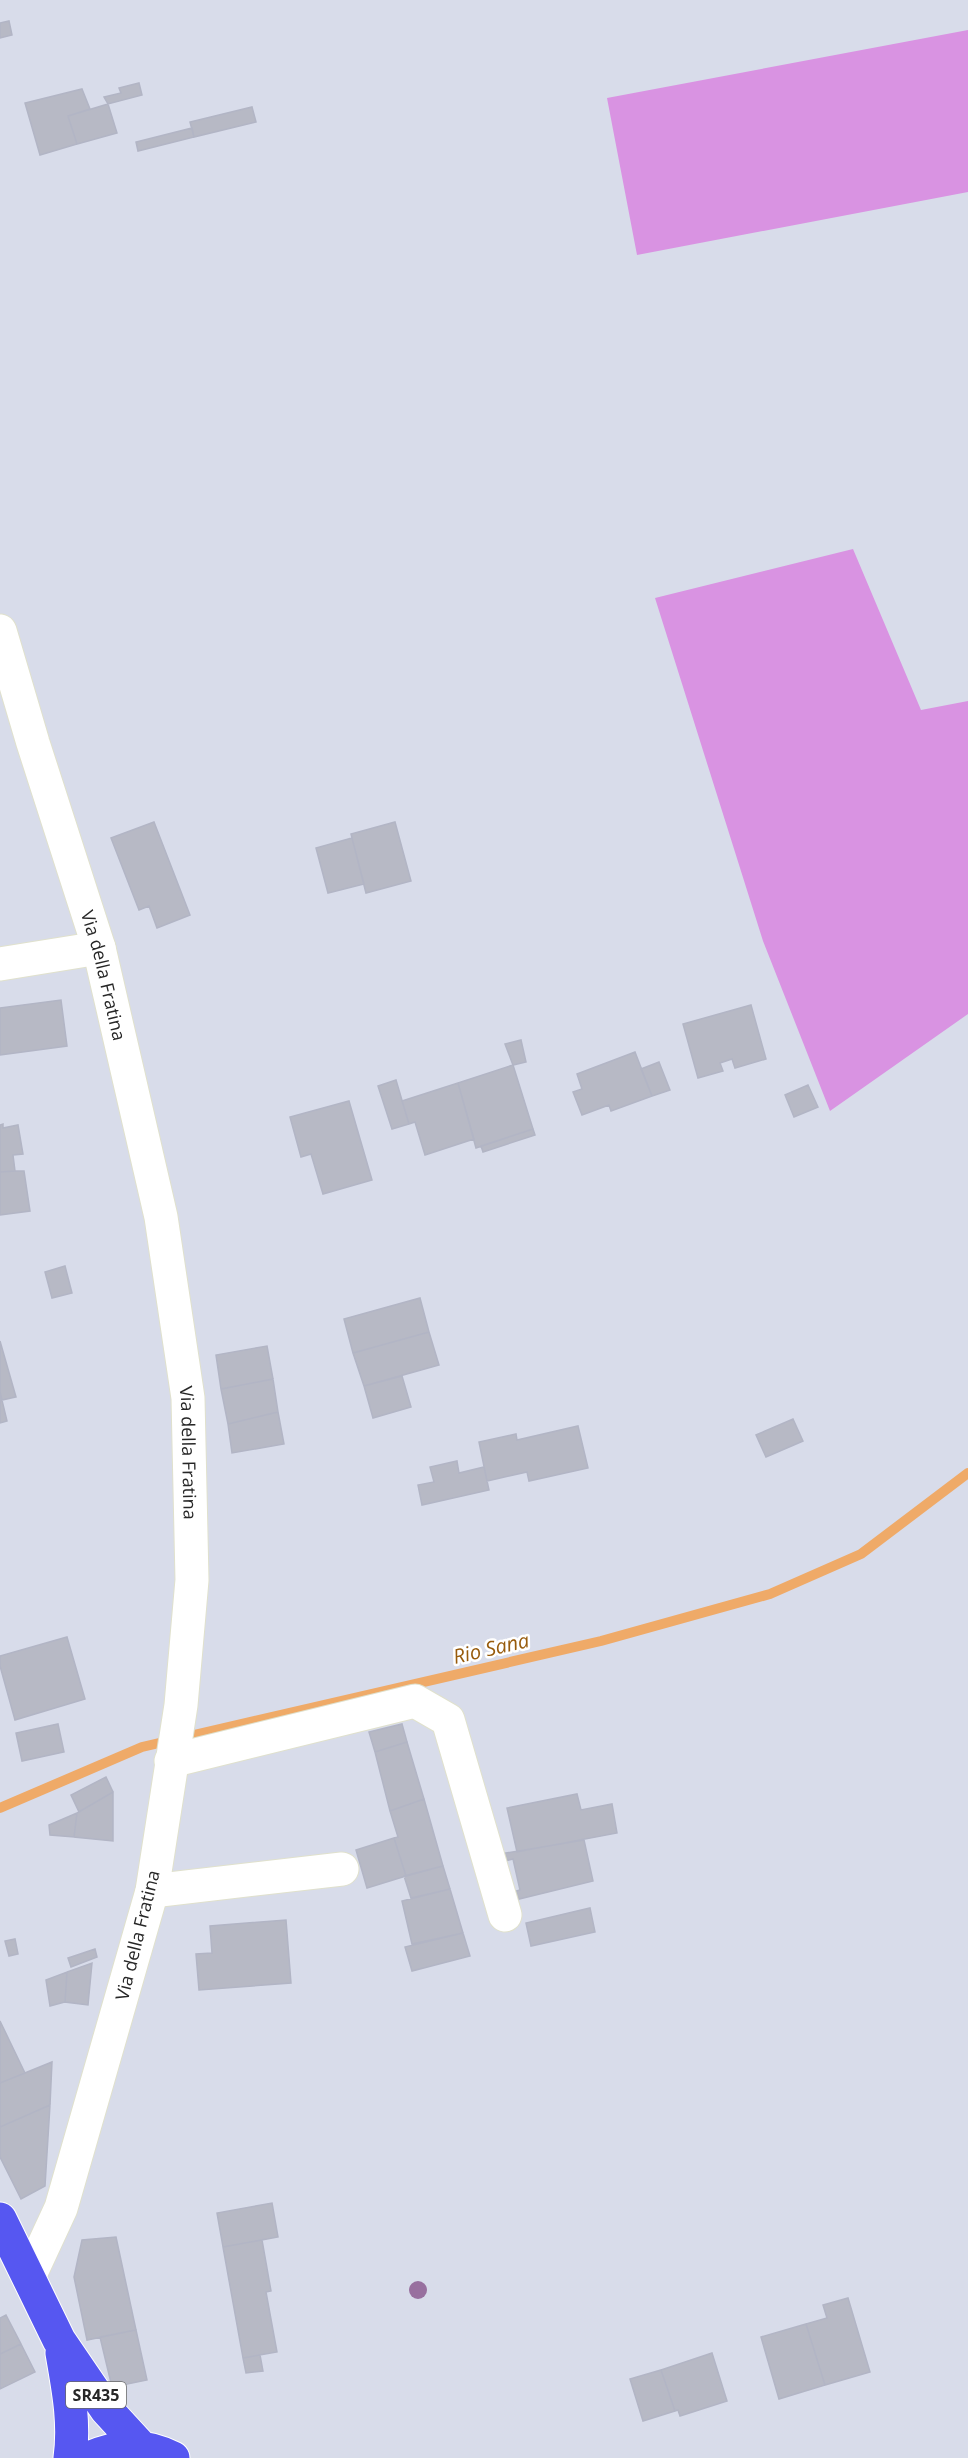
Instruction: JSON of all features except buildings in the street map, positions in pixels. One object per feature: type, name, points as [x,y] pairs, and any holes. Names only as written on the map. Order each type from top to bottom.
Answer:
[{"type":"main road","name":"SR435","points":[[0,2218],[59,2340],[106,2409],[140,2446]]},
{"type":"main road","name":"SR435","points":[[59,2340],[71,2401],[73,2440],[70,2458]]},
{"type":"main road","name":"SR435","points":[[88,2458],[113,2448],[140,2446],[173,2458]]},
{"type":"street","name":"Via della Fratina","points":[[0,631],[99,948],[161,1218],[188,1398],[192,1580],[181,1705],[152,1892],[61,2208],[29,2277]]},
{"type":"street","points":[[0,964],[99,948]]},
{"type":"street","points":[[172,1756],[415,1701],[448,1720],[505,1915]]},
{"type":"street","points":[[152,1892],[342,1869]]},
{"type":"shaded area","points":[[968,30],[968,192],[637,255],[607,98]]},
{"type":"shaded area","points":[[853,549],[921,710],[968,701],[968,1014],[830,1111],[763,941],[655,598]]},
{"type":"waterway","name":"Rio Sana","points":[[0,1808],[142,1747],[601,1641],[770,1594],[861,1554],[968,1473]]}]
